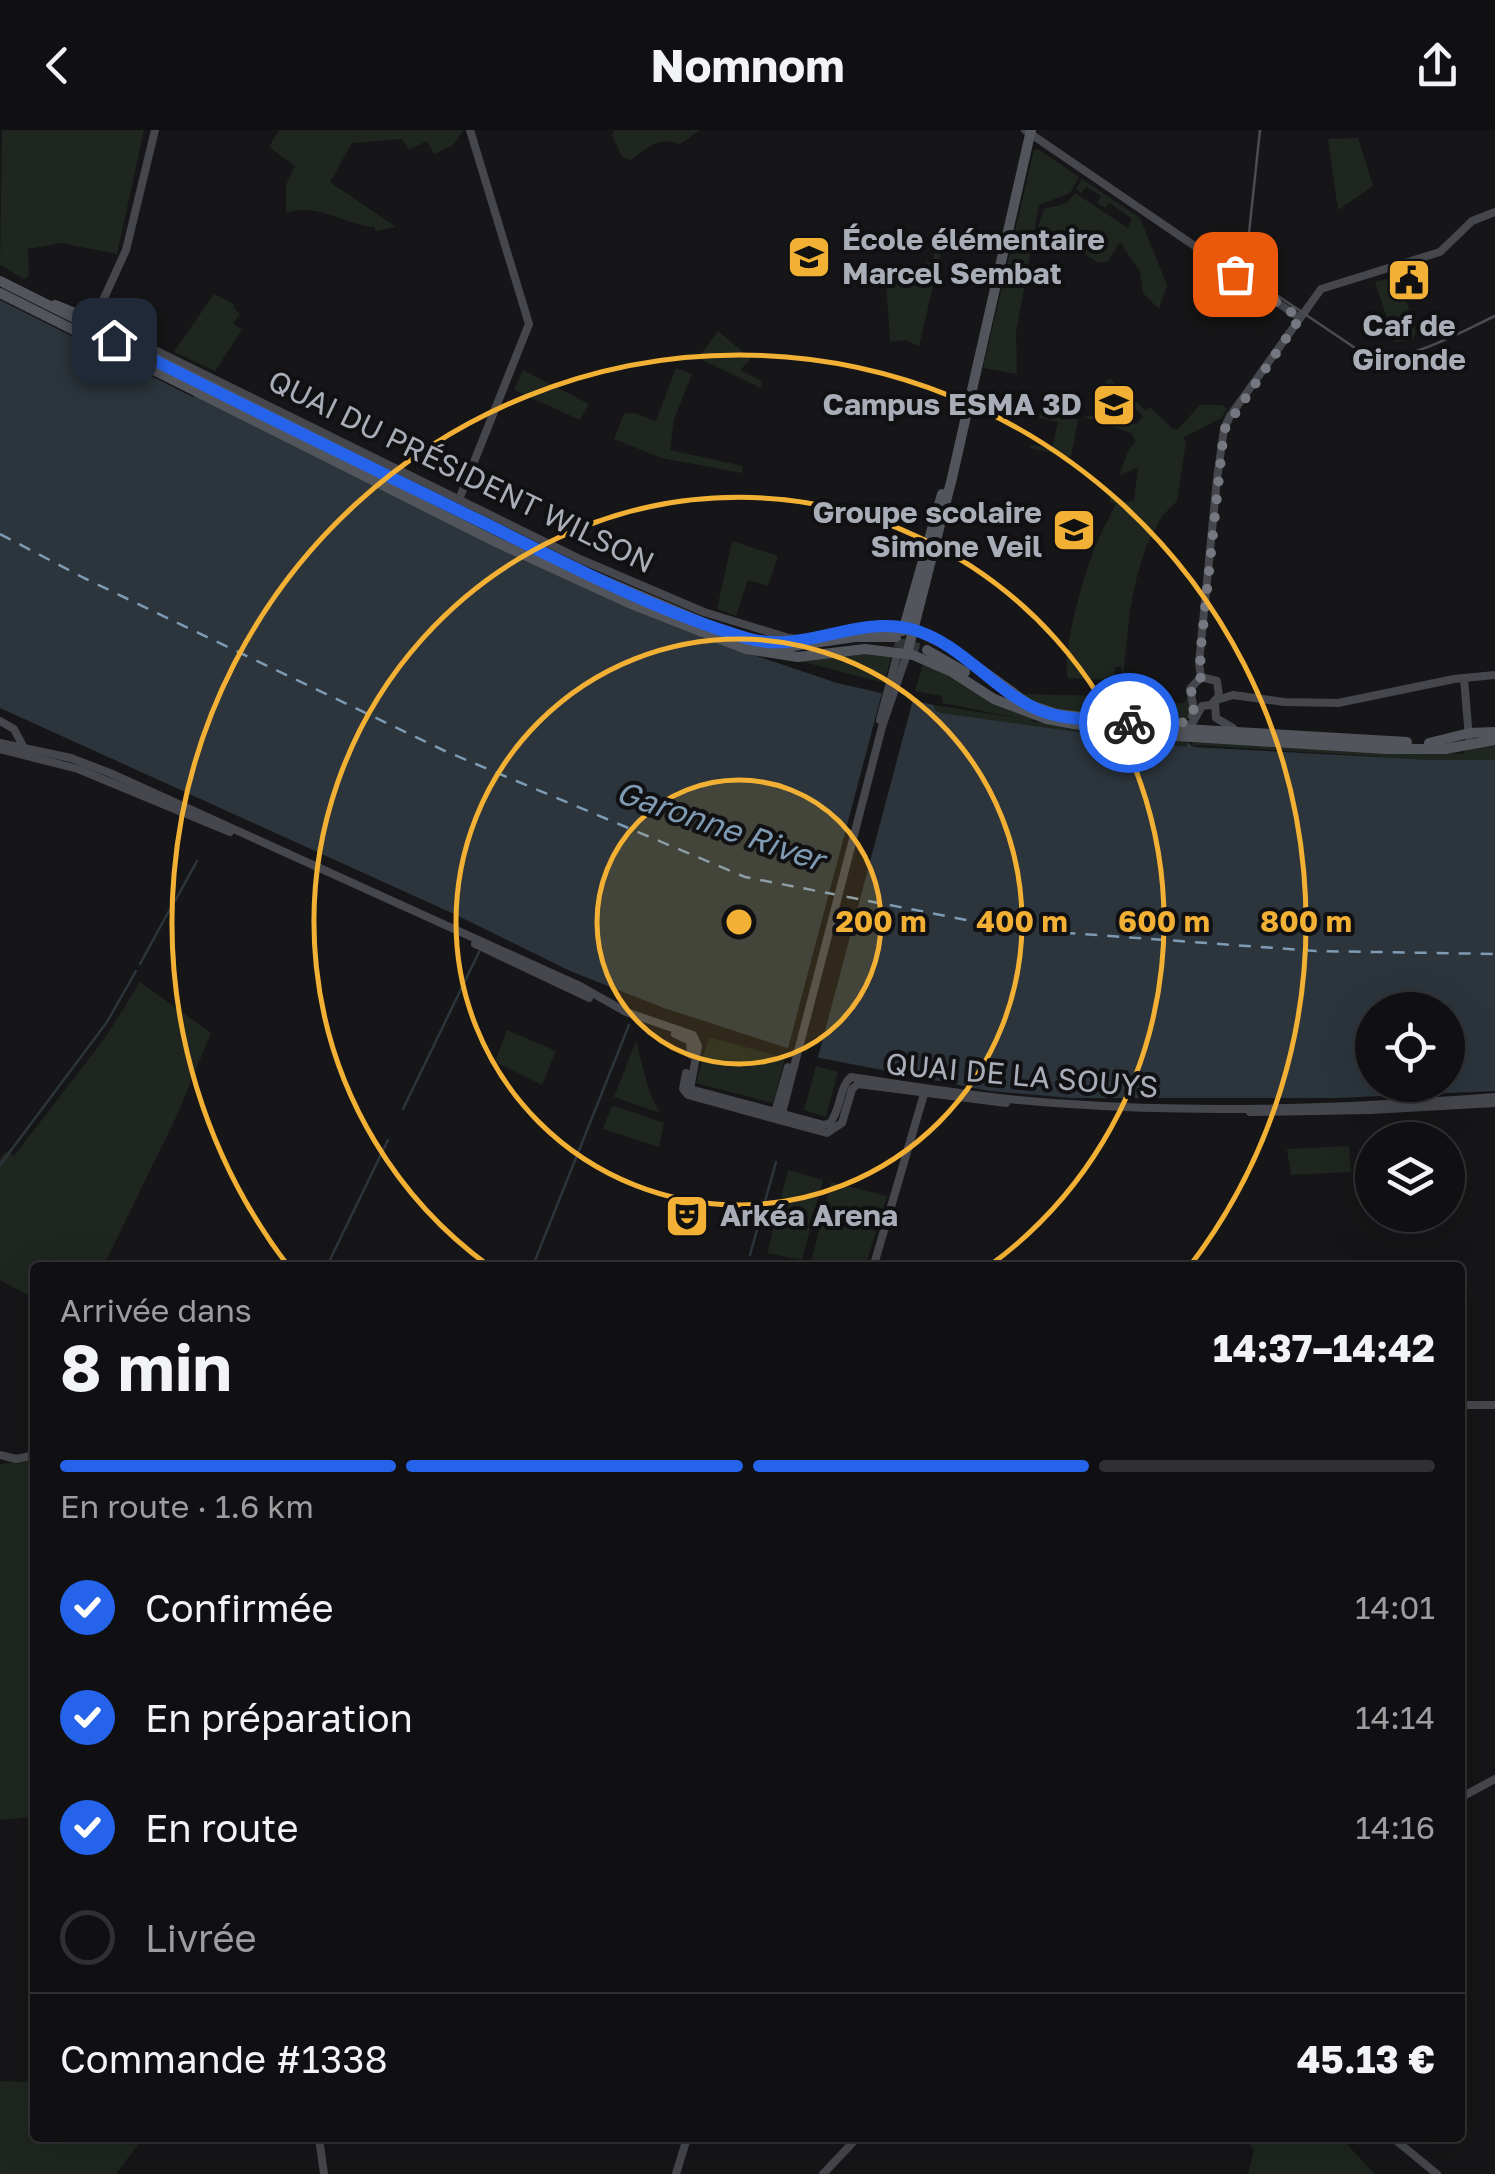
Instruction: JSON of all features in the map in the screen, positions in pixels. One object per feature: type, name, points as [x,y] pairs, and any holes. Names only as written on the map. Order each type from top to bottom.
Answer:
[{"type":"main road","points":[[102,324],[99,308],[126,250],[156,130]]},
{"type":"main road","points":[[460,497],[529,324],[470,130]]},
{"type":"main road","points":[[778,1116],[902,640],[943,514],[1028,131],[1300,318]]},
{"type":"main road","points":[[1202,677],[1200,656],[1224,430],[1325,287],[1440,252],[1472,220],[1495,212]]},
{"type":"main road","points":[[0,280],[102,324]]},
{"type":"main road","points":[[0,280],[198,388],[496,542],[629,604],[734,646],[798,657],[902,640]]},
{"type":"main road","points":[[0,293],[575,568],[751,640],[786,647],[855,637],[950,647],[1023,700]]},
{"type":"main road","points":[[80,314],[99,308]]},
{"type":"main road","name":"QUAI DU PRÉSIDENT WILSON","points":[[102,324],[580,558],[712,614],[788,638],[808,640]]},
{"type":"main road","points":[[751,640],[808,640],[869,626],[902,640],[988,696],[1074,724],[1386,749],[1446,749],[1469,738],[1495,740]]},
{"type":"main road","points":[[1034,714],[990,691],[927,647],[1049,712],[1146,729],[1438,742],[1495,732]]},
{"type":"main road","points":[[1184,729],[1194,722],[1202,706],[1233,695],[1284,702],[1338,703],[1495,675]]},
{"type":"main road","points":[[1146,729],[1186,722],[1194,709],[1192,685],[1202,677],[1211,677],[1233,695]]},
{"type":"main road","points":[[1464,678],[1469,738]]},
{"type":"main road","points":[[1218,684],[1214,713],[1225,726],[1272,735]]},
{"type":"main road","points":[[1192,698],[1202,706]]},
{"type":"main road","points":[[0,722],[14,729],[23,746]]},
{"type":"main road","points":[[0,746],[23,746],[83,762],[210,820]]},
{"type":"main road","points":[[0,746],[78,769],[210,820]]},
{"type":"main road","name":"QUAI DE LA SOUYS","points":[[210,820],[616,1013],[687,1039],[692,1049],[683,1086],[686,1093],[778,1116],[826,1133],[842,1123],[852,1088],[858,1084],[1068,1109],[1144,1112],[1338,1111],[1495,1100]]},
{"type":"main road","points":[[875,1262],[922,1090]]},
{"type":"main road","name":"QUAI DE LA SOUYS","points":[[922,1090],[1144,1107],[1495,1100]]},
{"type":"main road","points":[[1465,1405],[1495,1405]]},
{"type":"main road","points":[[0,1455],[16,1459],[30,1456]]},
{"type":"main road","points":[[1465,1795],[1495,1779]]},
{"type":"main road","points":[[320,2142],[324,2174]]},
{"type":"main road","points":[[678,2174],[688,2142]]},
{"type":"main road","points":[[823,2174],[853,2142]]},
{"type":"main road","points":[[1397,2142],[1438,2174]]},
{"type":"shaded area","points":[[2,130],[144,130],[117,254],[61,243],[28,249],[29,275],[24,279],[0,265]]},
{"type":"shaded area","points":[[279,130],[464,130],[452,146],[434,154],[427,141],[409,150],[402,139],[352,143],[330,182],[396,227],[375,231],[375,227],[320,212],[286,213],[286,185],[295,166],[269,147]]},
{"type":"shaded area","points":[[614,130],[700,130],[680,144],[654,144],[631,160],[623,158],[612,136]]},
{"type":"shaded area","points":[[1358,138],[1373,186],[1338,210],[1328,139]]},
{"type":"shaded area","points":[[1034,150],[1079,177],[1070,193],[1039,205],[1016,333],[1017,374],[983,368]]},
{"type":"shaded area","points":[[1082,179],[1140,218],[1167,285],[1159,309],[1143,293],[1140,272],[1120,242],[1107,262],[1097,262],[1071,244],[1035,235],[1044,209],[1067,203],[1075,193],[1128,228],[1132,219],[1110,203],[1105,208],[1097,203],[1101,196],[1086,187],[1081,193],[1076,189]]},
{"type":"shaded area","points":[[937,242],[943,244],[919,346],[904,340],[890,342],[886,282],[892,275],[922,282]]},
{"type":"shaded area","points":[[1399,276],[1416,333],[1413,339],[1395,342],[1375,282]]},
{"type":"shaded area","points":[[214,294],[234,304],[240,314],[233,323],[242,330],[215,371],[174,352]]},
{"type":"shaded area","points":[[718,331],[751,359],[740,370],[762,381],[761,388],[698,358]]},
{"type":"shaded area","points":[[676,368],[692,374],[674,419],[670,450],[743,466],[742,473],[661,458],[614,439],[624,414],[635,413],[656,421]]},
{"type":"shaded area","points":[[523,370],[589,404],[580,420],[514,390]]},
{"type":"shaded area","points":[[1109,378],[1173,429],[1178,429],[1200,405],[1222,405],[1227,409],[1221,418],[1183,438],[1186,442],[1177,501],[1162,516],[1137,576],[1123,678],[1121,667],[1115,667],[1113,680],[1068,678],[1067,653],[1074,618],[1092,555],[1116,504],[1109,501],[1111,496],[1123,502],[1134,501],[1138,467],[1119,476],[1129,449],[1136,442],[1131,433],[1084,417],[1136,424],[1143,416],[1109,385],[1097,401],[1094,399]]},
{"type":"shaded area","points":[[1042,398],[1078,420],[1071,457],[1030,448],[1052,448],[1058,422],[1039,418]]},
{"type":"shaded area","points":[[732,541],[778,556],[768,586],[748,580],[736,616],[717,609]]},
{"type":"shaded area","points":[[860,652],[892,654],[884,683],[792,659]]},
{"type":"shaded area","points":[[924,660],[1041,719],[1029,721],[1187,740],[1186,748],[941,713],[934,705],[1023,719],[942,703],[942,696],[915,691]]},
{"type":"shaded area","points":[[1020,694],[1191,702],[1188,719],[1138,720],[1052,710],[1037,706]]},
{"type":"shaded area","points":[[1193,740],[1464,754],[1465,748],[1495,742],[1495,760],[1433,760],[1195,745],[1192,748]]},
{"type":"shaded area","points":[[140,982],[211,1033],[176,1117],[105,1262],[30,1262],[30,1296],[0,1280],[0,1159],[6,1151],[14,1156],[105,1038]]},
{"type":"shaded area","points":[[507,1030],[556,1051],[542,1085],[495,1062]]},
{"type":"shaded area","points":[[709,1037],[785,1058],[773,1103],[696,1083]]},
{"type":"shaded area","points":[[636,1041],[649,1091],[660,1113],[614,1097]]},
{"type":"shaded area","points":[[816,1066],[838,1072],[826,1117],[804,1110]]},
{"type":"shaded area","points":[[615,1106],[664,1123],[659,1147],[603,1129]]},
{"type":"shaded area","points":[[1349,1146],[1351,1172],[1291,1175],[1287,1149]]},
{"type":"shaded area","points":[[788,1170],[823,1180],[802,1260],[767,1253]]},
{"type":"shaded area","points":[[831,1182],[887,1196],[867,1262],[811,1262]]},
{"type":"shaded area","points":[[30,1461],[30,1817],[0,1820],[0,1464]]},
{"type":"shaded area","points":[[0,2081],[30,2082],[30,2142],[140,2142],[116,2174],[0,2174]]},
{"type":"shaded area","points":[[1247,2142],[1345,2142],[1375,2174],[1248,2174],[1254,2150]]},
{"type":"water","name":"Garonne River","points":[[0,300],[193,397],[204,379],[578,563],[574,572],[695,624],[703,638],[837,683],[934,705],[941,713],[1186,747],[1188,742],[1193,747],[1495,760],[1495,1091],[1465,1092],[1465,992],[1355,992],[1355,1097],[1071,1098],[990,1091],[815,1057],[664,1008],[570,971],[454,914],[0,708]]},
{"type":"pier","points":[[883,689],[914,696],[817,1061],[787,1052]]},
{"type":"waterway","points":[[175,901],[197,861]]},
{"type":"waterway","points":[[140,964],[170,909]]},
{"type":"waterway","points":[[403,1109],[479,952]]},
{"type":"waterway","points":[[0,1165],[107,1022],[136,971]]},
{"type":"waterway","points":[[534,1262],[629,1025]]},
{"type":"waterway","points":[[329,1262],[388,1140]]},
{"type":"waterway","points":[[750,1255],[776,1162]]},
{"type":"ferry route","points":[[0,534],[445,751],[745,877],[1013,929],[1316,951],[1495,954]]},
{"type":"tunnel","points":[[895,642],[927,650]]},
{"type":"tram line","points":[[1260,130],[1246,261],[1256,281],[1361,352],[1376,356],[1428,347],[1495,316]]},
{"type":"way so far","points":[[1129,723],[1177,725],[1190,720],[1193,714],[1190,689],[1202,677],[1200,656],[1224,430],[1300,318],[1235,274]]},
{"type":"place","name":"École élémentaire Marcel Sembat","points":[[809,257]]},
{"type":"place","name":"Caf de Gironde","points":[[1409,280]]},
{"type":"place","name":"Campus ESMA 3D","points":[[1114,405]]},
{"type":"place","name":"Groupe scolaire Simone Veil","points":[[1074,530]]},
{"type":"place","name":"Arkéa Arena","points":[[687,1216]]},
{"type":"route","points":[[114,340],[575,568],[709,625],[751,640],[781,642],[801,642],[880,625],[913,630],[950,647],[1042,711],[1129,723]]}]
